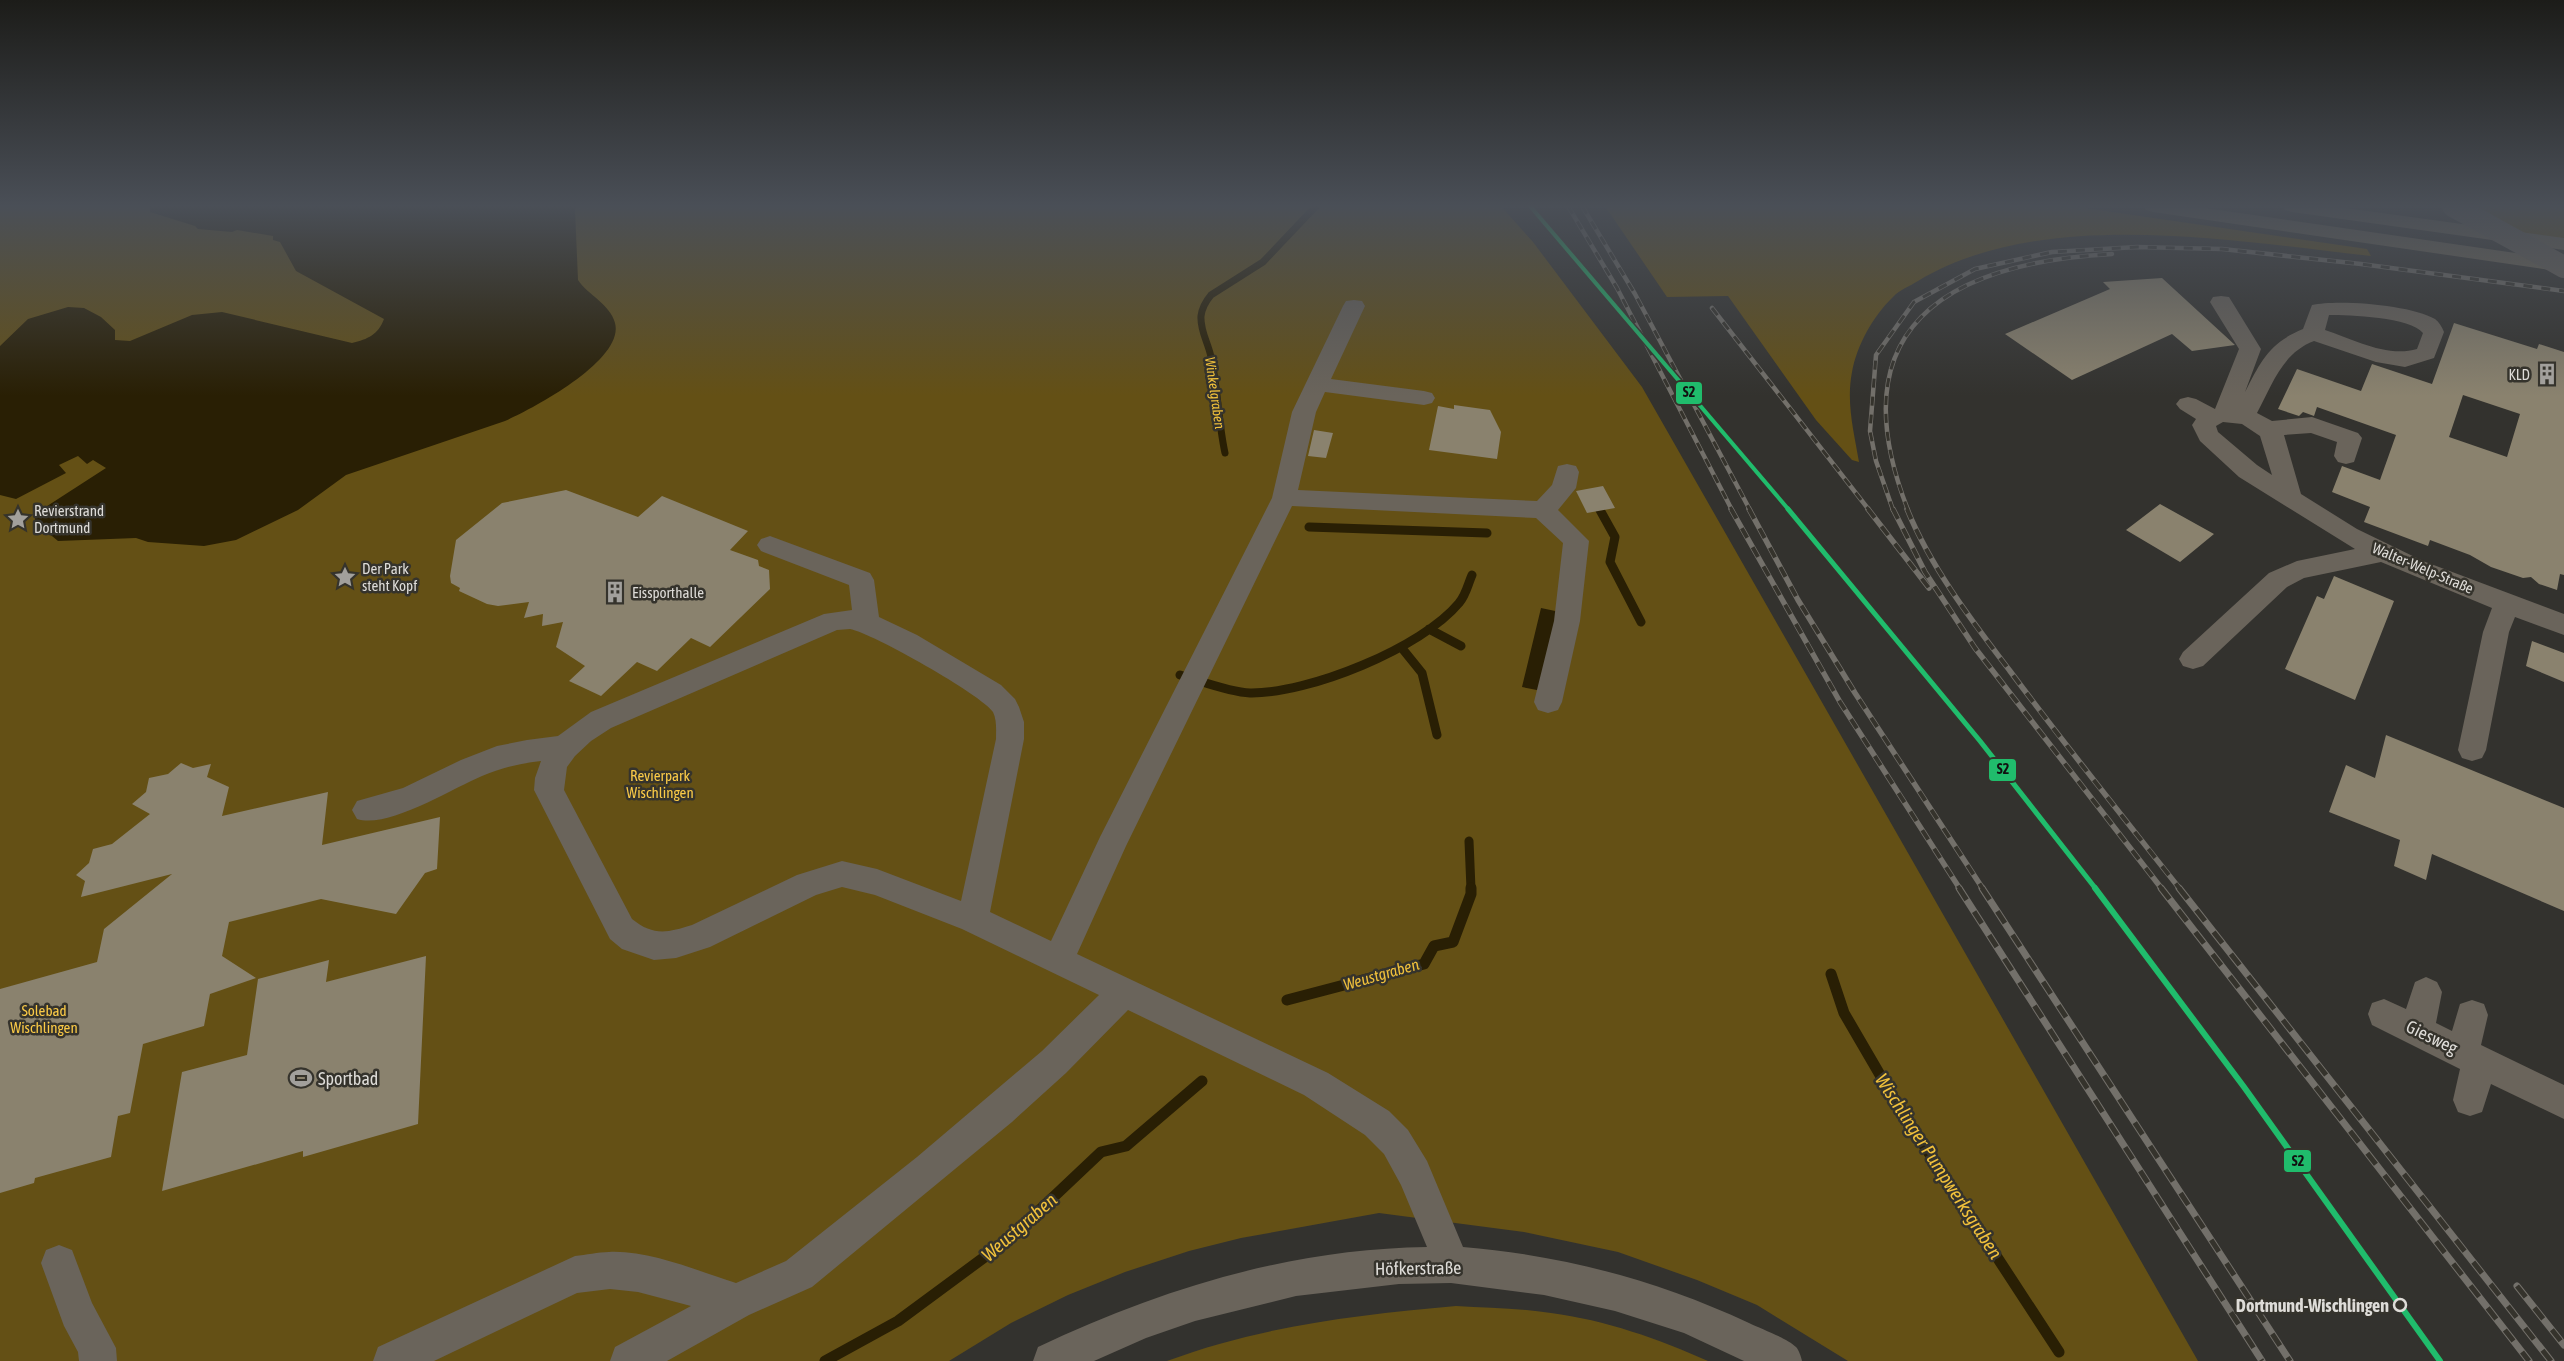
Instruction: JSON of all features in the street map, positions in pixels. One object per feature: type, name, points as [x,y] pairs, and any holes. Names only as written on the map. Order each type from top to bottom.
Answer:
[{"type":"street","points":[[2221,302],[2250,349],[2226,416]]},
{"type":"street","points":[[1058,961],[1111,846],[1284,498],[1291,460],[1304,412],[1354,306]]},
{"type":"street","points":[[2226,416],[2275,357],[2292,342],[2314,333],[2384,358],[2405,360],[2426,353],[2434,333],[2426,323],[2416,320],[2348,308],[2328,307],[2320,310],[2314,333]]},
{"type":"street","points":[[1317,384],[1424,398]]},
{"type":"street","points":[[2188,404],[2265,429],[2272,435],[2290,497]]},
{"type":"street","name":"Walter-Welp-Straße","points":[[2226,416],[2204,425],[2208,436],[2248,471],[2348,535],[2414,567],[2564,625]]},
{"type":"street","points":[[2265,429],[2312,425],[2350,438],[2346,456]]},
{"type":"street","points":[[1543,510],[1564,488],[1567,472]]},
{"type":"street","points":[[1284,498],[1543,510],[1576,542],[1567,621],[1548,702]]},
{"type":"street","points":[[770,545],[861,580],[867,622]]},
{"type":"street","points":[[2193,659],[2278,580],[2308,568],[2383,552]]},
{"type":"street","points":[[2472,750],[2496,632],[2507,603]]},
{"type":"street","points":[[972,919],[1010,739],[1010,722],[1005,707],[991,693],[959,673],[867,622],[850,619],[814,628],[601,720],[579,733],[564,746],[552,767],[549,790],[621,928],[633,939],[654,946],[676,944],[699,937],[808,884],[842,874],[878,882],[972,919],[1316,1084],[1377,1123],[1396,1142],[1414,1173],[1452,1264]]},
{"type":"street","points":[[367,810],[410,798],[497,758],[564,746]]},
{"type":"street","points":[[2418,1031],[2426,992]]},
{"type":"street","points":[[629,1361],[736,1302],[798,1274],[937,1163],[1054,1062],[1123,993]]},
{"type":"street","name":"Giesweg","points":[[2384,1014],[2564,1103]]},
{"type":"street","points":[[2470,1100],[2472,1015]]},
{"type":"street","points":[[59,1263],[77,1313],[97,1348],[98,1361]]},
{"type":"street","name":"Höfkerstraße","points":[[1052,1361],[1115,1330],[1174,1308],[1242,1290],[1350,1270],[1452,1264],[1558,1277],[1615,1290],[1695,1317],[1746,1340],[1783,1361]]},
{"type":"street","points":[[392,1361],[575,1276],[610,1270],[638,1273],[685,1285],[736,1302]]},
{"type":"green space","name":"Revierpark Wischlingen","points":[[0,270],[1554,270],[1642,387],[2198,1361],[1848,1361],[1757,1305],[1697,1280],[1618,1252],[1524,1232],[1379,1213],[1241,1238],[1189,1251],[1125,1272],[1068,1295],[1011,1323],[949,1361],[0,1361]]},
{"type":"green space","points":[[1648,270],[1942,270],[1898,292],[1879,313],[1862,341],[1854,362],[1850,384],[1851,417],[1859,462],[1852,460],[1816,420],[1728,296],[1667,297]]},
{"type":"green space","points":[[1456,1306],[1528,1310],[1591,1320],[1651,1338],[1708,1361],[1167,1361],[1238,1339],[1309,1324],[1382,1313]]},
{"type":"shaded area","points":[[295,270],[578,270],[578,280],[609,310],[615,323],[614,337],[606,352],[592,367],[535,406],[505,421],[346,475],[298,510],[236,540],[204,546],[148,542],[136,538],[58,541],[35,522],[35,517],[41,510],[106,468],[93,460],[87,464],[78,456],[59,465],[66,473],[16,499],[0,495],[0,346],[28,319],[68,307],[84,308],[101,317],[115,330],[115,340],[130,341],[192,315],[222,312],[352,343],[372,336],[379,329],[384,319]]},
{"type":"shaded area","points":[[1541,608],[1560,612],[1542,691],[1522,687]]},
{"type":"building","points":[[2162,278],[2235,345],[2192,351],[2172,334],[2072,380],[2005,334],[2110,289],[2103,282]]},
{"type":"building","points":[[2454,323],[2537,349],[2539,344],[2564,352],[2564,575],[2560,574],[2557,590],[2539,584],[2531,577],[2523,578],[2491,567],[2470,555],[2430,540],[2428,546],[2364,522],[2370,507],[2332,492],[2342,466],[2380,480],[2396,435],[2317,407],[2314,416],[2303,412],[2299,416],[2278,409],[2297,369],[2361,391],[2372,364],[2432,384]],"holes":[[[2463,395],[2520,414],[2507,457],[2449,437]]]},
{"type":"building","points":[[1454,405],[1490,410],[1501,432],[1497,459],[1429,450],[1438,406],[1454,409]]},
{"type":"building","points":[[1314,430],[1333,433],[1326,458],[1308,456]]},
{"type":"building","points":[[1603,486],[1615,508],[1587,513],[1576,491]]},
{"type":"building","name":"Eissporthalle","points":[[566,490],[638,517],[662,496],[748,531],[730,550],[758,560],[759,566],[769,570],[770,589],[710,647],[691,638],[657,671],[637,662],[601,696],[569,681],[585,666],[556,647],[563,622],[542,626],[543,614],[524,618],[529,602],[498,606],[487,604],[459,591],[460,588],[451,583],[450,576],[456,540],[502,503]]},
{"type":"building","points":[[2160,504],[2214,534],[2180,562],[2126,530]]},
{"type":"building","points":[[2334,576],[2394,601],[2355,700],[2285,669],[2317,596],[2324,599]]},
{"type":"building","points":[[2532,641],[2564,653],[2564,682],[2526,666]]},
{"type":"building","points":[[2386,735],[2564,808],[2564,911],[2432,854],[2426,880],[2394,866],[2400,840],[2329,812],[2346,765],[2375,778]]},
{"type":"building","points":[[181,763],[193,768],[211,764],[207,777],[229,787],[222,816],[328,792],[322,845],[440,817],[437,869],[425,873],[396,914],[321,899],[229,922],[222,956],[256,978],[210,994],[204,1026],[143,1044],[130,1113],[118,1116],[111,1157],[35,1178],[34,1183],[0,1193],[0,989],[97,962],[104,929],[172,874],[81,897],[85,881],[76,875],[89,863],[93,849],[112,844],[150,814],[132,804],[146,792],[149,778],[168,774]]},
{"type":"building","name":"Sportbad","points":[[426,956],[418,1124],[303,1157],[303,1151],[162,1191],[182,1072],[247,1055],[258,979],[329,960],[326,982]]},
{"type":"waterway","name":"Winkelgraben","points":[[1225,453],[1213,369],[1201,316],[1203,307],[1211,295],[1251,270]]},
{"type":"waterway","name":"Wischlinger Pumpwerksgraben","points":[[1600,510],[1615,537],[1610,562],[1641,622]]},
{"type":"waterway","name":"Winkelgraben","points":[[1309,527],[1487,533]]},
{"type":"waterway","points":[[1429,629],[1442,620],[1459,603],[1472,575]]},
{"type":"waterway","points":[[1180,675],[1224,688],[1250,693],[1302,686],[1332,677],[1392,652],[1429,629]]},
{"type":"waterway","points":[[1429,629],[1461,646]]},
{"type":"waterway","points":[[1401,647],[1422,673],[1437,735]]},
{"type":"waterway","name":"Weustgraben","points":[[1469,841],[1471,889]]},
{"type":"waterway","name":"Weustgraben","points":[[1287,1000],[1424,964],[1434,946],[1453,942],[1471,894],[1471,889]]},
{"type":"waterway","name":"Wischlinger Pumpwerksgraben","points":[[1831,974],[1844,1013],[1897,1104],[2059,1352]]},
{"type":"waterway","name":"Weustgraben","points":[[825,1361],[898,1321],[1009,1239],[1101,1152],[1126,1146],[1202,1081]]},
{"type":"railway","points":[[1606,270],[1732,510]]},
{"type":"railway","points":[[1620,270],[1750,510]]},
{"type":"railway","points":[[1893,510],[1876,461],[1870,431],[1876,355],[1914,302],[1974,270]]},
{"type":"railway","points":[[1908,510],[1890,447],[1886,395],[1897,352],[1921,318],[1955,291],[2000,272],[2011,270]]},
{"type":"railway","points":[[2402,270],[2564,291]]},
{"type":"railway","points":[[1712,308],[1869,510]]},
{"type":"railway","points":[[1731,509],[1840,702],[1960,889]]},
{"type":"railway","points":[[1749,509],[1798,600],[1855,693],[1983,889]]},
{"type":"railway","points":[[1868,509],[1929,588]]},
{"type":"railway","points":[[1893,509],[1925,572],[1975,648],[2162,889]]},
{"type":"railway","points":[[1907,509],[1940,573],[1967,613],[2094,781],[2180,889]]},
{"type":"railway","points":[[1959,888],[2262,1361]]},
{"type":"railway","points":[[1982,888],[2290,1361]]},
{"type":"railway","points":[[2161,888],[2529,1361]]},
{"type":"railway","points":[[2179,888],[2551,1361]]},
{"type":"railway","points":[[2517,1286],[2564,1345]]},
{"type":"transit line","name":"S2","points":[[1584,270],[1853,586],[2042,819],[2194,1020],[2440,1361]]},
{"type":"place","name":"KLD","points":[[2547,374]]},
{"type":"place","name":"Revierstrand Dortmund","points":[[18,519]]},
{"type":"place","name":"Der Park steht Kopf","points":[[345,577]]},
{"type":"place","name":"Eissporthalle","points":[[615,592]]},
{"type":"place","name":"Sportbad","points":[[301,1078]]},
{"type":"place","name":"Dortmund-Wischlingen","points":[[2400,1305]]},
{"type":"park label","name":"Solebad Wischlingen","points":[[44,1018]]}]
